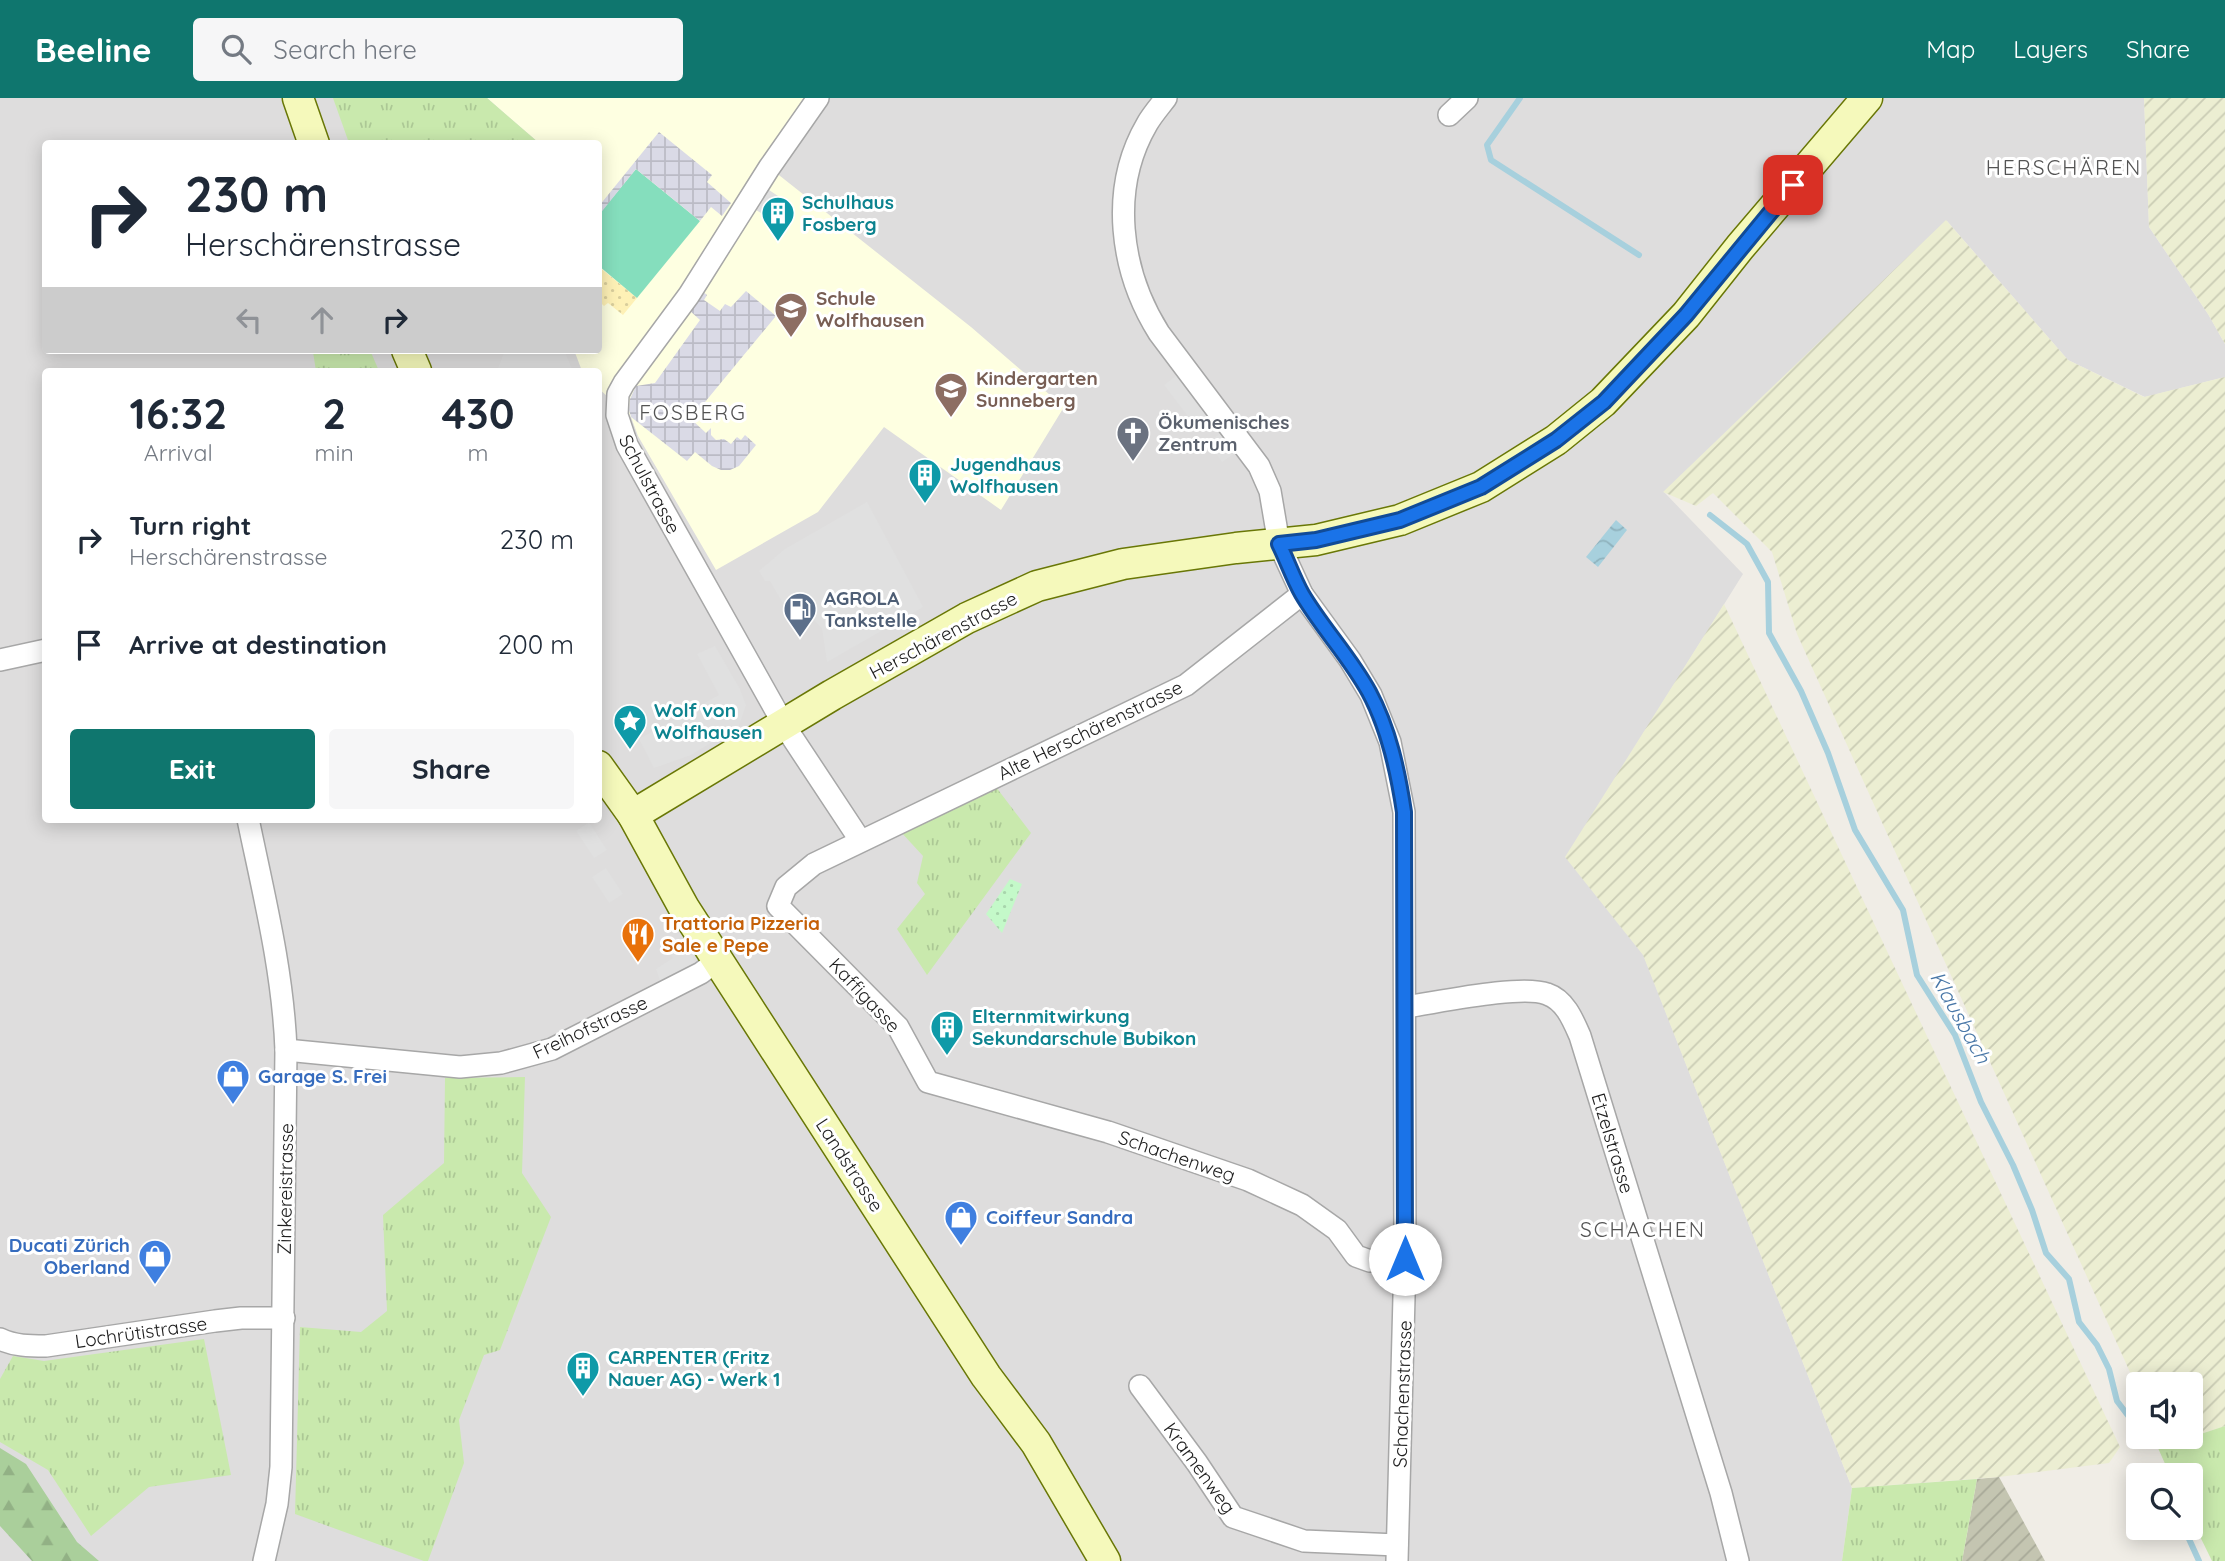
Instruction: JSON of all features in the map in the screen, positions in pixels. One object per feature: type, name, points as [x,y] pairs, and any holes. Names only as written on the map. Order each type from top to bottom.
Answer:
[{"type":"street","points":[[299,98],[313,140]]},
{"type":"street","name":"Schulstrasse","points":[[818,98],[769,167],[689,295],[624,383],[617,403],[618,423],[627,444],[784,725],[860,840]]},
{"type":"street","name":"Schachenstrasse","points":[[1166,98],[1147,123],[1129,168],[1123,226],[1127,256],[1149,316],[1259,466],[1270,491],[1279,544],[1302,594],[1350,660],[1371,695],[1390,742],[1404,812],[1405,1259],[1397,1553]]},
{"type":"street","points":[[1449,115],[1467,98]]},
{"type":"street","name":"Herschärenstrasse","points":[[633,815],[967,618],[1037,586],[1123,564],[1316,540],[1400,520],[1481,487],[1556,440],[1604,402],[1686,315],[1867,98]]},
{"type":"street","name":"Alte Herschärenstrasse","points":[[860,840],[1186,685],[1302,594]]},
{"type":"street","points":[[0,660],[42,650]]},
{"type":"street","name":"Landstrasse","points":[[602,772],[633,815],[684,908],[986,1376],[1036,1443],[1105,1561]]},
{"type":"street","name":"Zinkereistrasse","points":[[249,823],[276,955],[284,1005],[286,1050],[281,1467],[277,1504],[264,1561]]},
{"type":"street","name":"Kaffigasse","points":[[860,840],[814,864],[786,887],[778,906],[898,1027],[928,1082]]},
{"type":"street","name":"Freihofstrasse","points":[[286,1050],[460,1067],[501,1063],[552,1049],[701,973],[718,960]]},
{"type":"street","name":"Etzelstrasse","points":[[1405,1007],[1520,990],[1548,994],[1569,1011],[1580,1036],[1705,1441],[1738,1561]]},
{"type":"street","name":"Schachenweg","points":[[928,1082],[1108,1132],[1248,1180],[1302,1205],[1337,1230],[1356,1256],[1370,1261],[1405,1259]]},
{"type":"street","name":"Lochrütistrasse","points":[[0,1339],[28,1346],[46,1346],[215,1321],[284,1318]]},
{"type":"street","name":"Kramenweg","points":[[1140,1386],[1233,1517],[1304,1541],[1397,1553]]},
{"type":"shaded area","points":[[0,98],[2144,98],[2149,227],[2225,344],[2225,377],[2145,397],[2068,360],[1947,221],[1664,492],[1743,574],[1566,857],[1643,954],[1852,1488],[1842,1561],[0,1561]]},
{"type":"shaded area","name":"Schule Wolfhausen","points":[[487,98],[818,98],[770,168],[971,327],[1064,407],[1001,510],[884,427],[818,512],[716,570],[638,436],[631,417],[602,392],[602,368],[581,368],[576,354],[602,354],[602,140],[536,140]]},
{"type":"shaded area","points":[[2144,98],[2225,98],[2225,344],[2149,227]]},
{"type":"shaded area","points":[[659,132],[712,175],[707,182],[731,203],[722,216],[711,207],[700,221],[636,169],[602,211],[602,202]]},
{"type":"shaded area","points":[[766,188],[781,198],[767,217],[753,208]]},
{"type":"shaded area","points":[[1946,220],[2068,360],[2144,397],[2225,377],[2225,1426],[2203,1433],[2203,1372],[2130,1372],[1797,634],[1772,552],[1713,493],[1696,506],[1663,492]]},
{"type":"shaded area","points":[[702,291],[707,295],[704,300],[720,311],[725,304],[731,307],[746,291],[776,316],[691,419],[706,433],[711,428],[711,435],[716,440],[724,439],[731,444],[737,437],[741,440],[745,435],[756,445],[739,466],[730,470],[712,466],[695,452],[687,461],[631,417],[629,410],[630,399],[636,386],[655,383],[700,320],[689,310]]},
{"type":"shaded area","points":[[503,354],[566,354],[572,368],[498,368]]},
{"type":"shaded area","points":[[1177,375],[1212,421],[1199,431],[1164,385]]},
{"type":"shaded area","points":[[1221,433],[1235,453],[1222,462],[1208,442]]},
{"type":"shaded area","points":[[867,502],[923,607],[827,662],[822,628],[813,619],[794,622],[770,581],[765,581],[759,571],[785,549]]},
{"type":"shaded area","points":[[1724,604],[2120,1447],[2109,1463],[1999,1477],[1852,1488],[1643,955],[1565,857]]},
{"type":"shaded area","points":[[715,646],[740,689],[746,705],[739,726],[691,755],[654,768],[639,739],[719,695],[697,654]]},
{"type":"shaded area","points":[[590,823],[607,850],[594,858],[576,831]]},
{"type":"shaded area","points":[[606,868],[623,894],[609,903],[592,877]]},
{"type":"shaded area","points":[[685,937],[695,963],[661,984],[656,969],[673,958],[668,949]]},
{"type":"shaded area","points":[[1999,1477],[2045,1561],[1962,1561],[1977,1479]]},
{"type":"green space","points":[[333,98],[487,98],[536,140],[348,140]]},
{"type":"green space","points":[[636,169],[700,221],[637,298],[602,269],[602,210]]},
{"type":"green space","points":[[313,354],[372,354],[378,368],[316,368]]},
{"type":"green space","points":[[996,787],[1031,833],[927,975],[897,929],[925,894],[917,883],[923,856],[900,831]]},
{"type":"green space","points":[[1010,879],[1022,884],[1002,933],[986,914]]},
{"type":"green space","points":[[525,1077],[522,1173],[551,1217],[500,1350],[484,1355],[459,1420],[464,1463],[428,1561],[424,1561],[295,1514],[300,1327],[361,1332],[387,1311],[383,1215],[444,1163],[445,1078]]},
{"type":"green space","points":[[204,1339],[231,1475],[149,1487],[91,1536],[48,1470],[0,1442],[0,1379],[13,1356],[44,1361]]},
{"type":"green space","points":[[2225,1426],[2225,1561],[2212,1561],[2202,1540],[2203,1463],[2165,1463],[2158,1449],[2203,1449],[2203,1433]]},
{"type":"green space","points":[[0,1448],[26,1464],[77,1542],[99,1561],[32,1561],[0,1526]]},
{"type":"green space","points":[[1977,1479],[1962,1561],[1842,1561],[1852,1488]]},
{"type":"sand","points":[[602,269],[637,298],[623,315],[608,303],[604,306]]},
{"type":"water","points":[[1616,520],[1627,530],[1598,567],[1586,557]]},
{"type":"waterway","points":[[1520,98],[1487,145],[1491,160],[1639,255]]},
{"type":"waterway","name":"Klausbach","points":[[1710,515],[1747,544],[1768,582],[1769,633],[1801,691],[1828,753],[1855,830],[1903,910],[1917,975],[1955,1035],[1981,1102],[2032,1210],[2046,1253],[2069,1279],[2079,1322],[2097,1345],[2109,1369],[2117,1401],[2126,1413]]},
{"type":"waterway","name":"Klausbach","points":[[2189,1540],[2199,1561]]},
{"type":"place","name":"Schulhaus Fosberg","points":[[778,243]]},
{"type":"place","name":"Schule Wolfhausen","points":[[791,339]]},
{"type":"place","name":"Kindergarten Sunneberg","points":[[951,419]]},
{"type":"place","name":"Ökumenisches Zentrum","points":[[1133,463]]},
{"type":"place","name":"Jugendhaus Wolfhausen","points":[[925,505]]},
{"type":"place","name":"AGROLA Tankstelle","points":[[800,639]]},
{"type":"place","name":"Wolf von Wolfhausen","points":[[630,751]]},
{"type":"place","name":"Trattoria Pizzeria Sale e Pepe","points":[[638,964]]},
{"type":"place","name":"Elternmitwirkung Sekundarschule Bubikon","points":[[947,1057]]},
{"type":"place","name":"Garage S. Frei","points":[[233,1106]]},
{"type":"place","name":"Coiffeur Sandra","points":[[961,1247]]},
{"type":"place","name":"Ducati Zürich Oberland","points":[[155,1286]]},
{"type":"place","name":"CARPENTER (Fritz Nauer AG) - Werk 1","points":[[583,1398]]},
{"type":"district","name":"HERSCHÄREN","points":[[2064,167]]},
{"type":"district","name":"FOSBERG","points":[[693,412]]},
{"type":"district","name":"SCHACHEN","points":[[1643,1229]]},
{"type":"route","points":[[1405,1259],[1404,812],[1400,786],[1390,742],[1371,695],[1350,660],[1302,594],[1279,544],[1316,540],[1400,520],[1481,487],[1556,440],[1604,402],[1686,315],[1793,185]]}]
